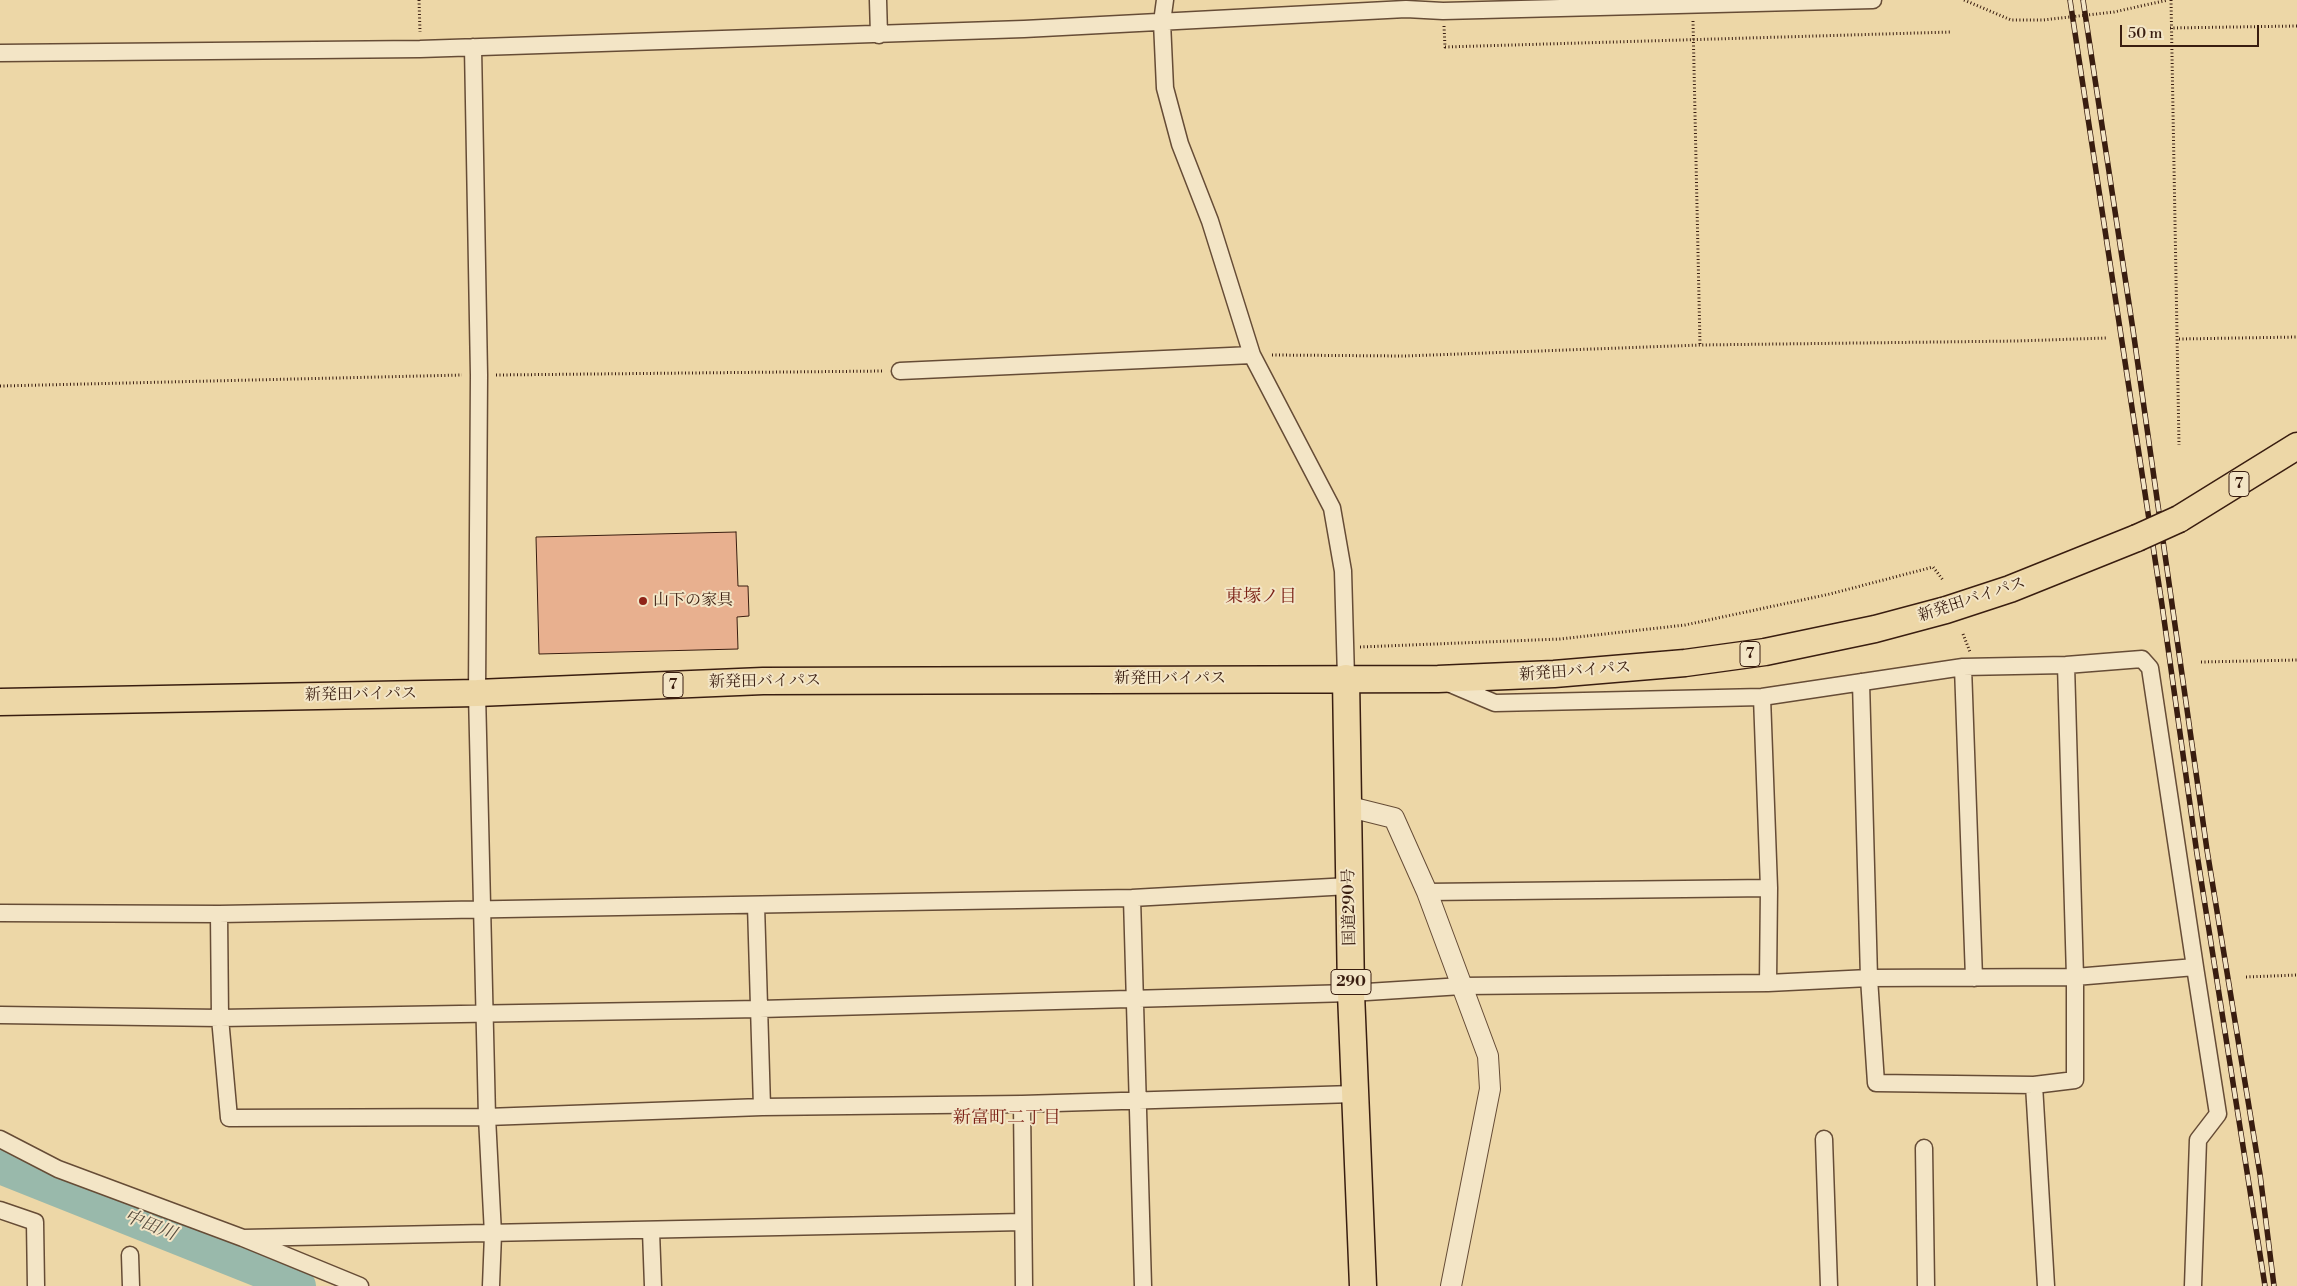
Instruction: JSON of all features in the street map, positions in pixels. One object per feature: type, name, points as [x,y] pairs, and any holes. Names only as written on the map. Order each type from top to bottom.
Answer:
[{"type":"highway","name":"新発田バイパス","points":[[0,702],[477,693],[763,681],[1438,678],[1554,674],[1685,663],[1765,652],[1876,629],[1946,610],[2010,589],[2179,519],[2297,446]]},
{"type":"highway","name":"国道290号","points":[[1346,678],[1350,807],[1354,1094],[1363,1286]]},
{"type":"street","points":[[878,0],[879,35]]},
{"type":"street","points":[[1165,0],[1162,22],[1165,88],[1180,144],[1210,221],[1252,355],[1332,508],[1343,571],[1346,678]]},
{"type":"street","points":[[0,53],[420,49],[879,35],[1397,10],[1443,11],[1873,0]]},
{"type":"street","points":[[473,47],[479,375],[477,693],[484,909],[487,1117],[493,1234],[491,1286]]},
{"type":"street","points":[[900,371],[1252,355]]},
{"type":"street","points":[[1438,678],[1495,703],[1762,697],[1963,667],[2066,665],[2142,659],[2150,668],[2218,1114],[2198,1140],[2193,1286]]},
{"type":"street","points":[[1861,682],[1869,978],[1876,1083],[2034,1085],[2075,1080],[2075,978],[2066,665]]},
{"type":"street","points":[[1963,667],[1974,978]]},
{"type":"street","points":[[1762,697],[1769,888],[1768,983]]},
{"type":"street","points":[[1350,807],[1394,818],[1427,892],[1488,1056],[1490,1089],[1451,1286]]},
{"type":"street","points":[[0,913],[219,914],[1132,898],[1350,886]]},
{"type":"street","points":[[1427,892],[1769,888]]},
{"type":"street","points":[[1132,898],[1143,1286]]},
{"type":"street","points":[[756,905],[762,1107]]},
{"type":"street","points":[[219,914],[220,1018],[229,1118],[487,1117],[762,1107],[1022,1104],[1354,1094]]},
{"type":"street","points":[[0,1015],[220,1018],[760,1009],[1352,993],[1462,986],[1768,983],[1869,978],[2075,978],[2195,967]]},
{"type":"street","points":[[2034,1085],[2046,1286]]},
{"type":"street","points":[[1022,1104],[1024,1286]]},
{"type":"street","points":[[0,1139],[58,1169],[242,1238],[360,1286]]},
{"type":"street","points":[[1824,1139],[1829,1286]]},
{"type":"street","points":[[1924,1148],[1926,1286]]},
{"type":"street","points":[[0,1210],[35,1222],[36,1286]]},
{"type":"street","points":[[242,1238],[1023,1222]]},
{"type":"street","points":[[652,1231],[653,1286]]},
{"type":"street","points":[[130,1255],[132,1286]]},
{"type":"path","points":[[419,0],[420,49]]},
{"type":"path","points":[[1964,0],[2011,20],[2043,20],[2114,12],[2169,0],[2179,339],[2179,445]]},
{"type":"path","points":[[1692,5],[1700,345]]},
{"type":"path","points":[[1443,11],[1445,47],[1951,32]]},
{"type":"path","points":[[2170,28],[2297,26]]},
{"type":"path","points":[[2179,339],[2297,337]]},
{"type":"path","points":[[1252,355],[1405,356],[1700,345],[2106,338]]},
{"type":"path","points":[[0,386],[479,375],[900,371]]},
{"type":"path","points":[[1346,647],[1560,639],[1685,625],[1830,594],[1933,567],[1943,580]]},
{"type":"path","points":[[2201,662],[2297,660]]},
{"type":"path","points":[[2246,977],[2297,975]]},
{"type":"building","name":"山下の家具","points":[[736,532],[738,586],[748,586],[749,616],[737,617],[738,649],[539,654],[536,537]]},
{"type":"waterway","name":"中田川","points":[[0,1167],[299,1286]]},
{"type":"railway","points":[[2070,0],[2162,605],[2197,854],[2265,1286]]},
{"type":"railway","points":[[2083,0],[2133,330],[2207,850],[2260,1174],[2274,1286]]},
{"type":"place","name":"山下の家具","points":[[643,601]]},
{"type":"district","name":"東塚ノ目","points":[[1261,598]]},
{"type":"district","name":"新富町二丁目","points":[[1007,1119]]}]
